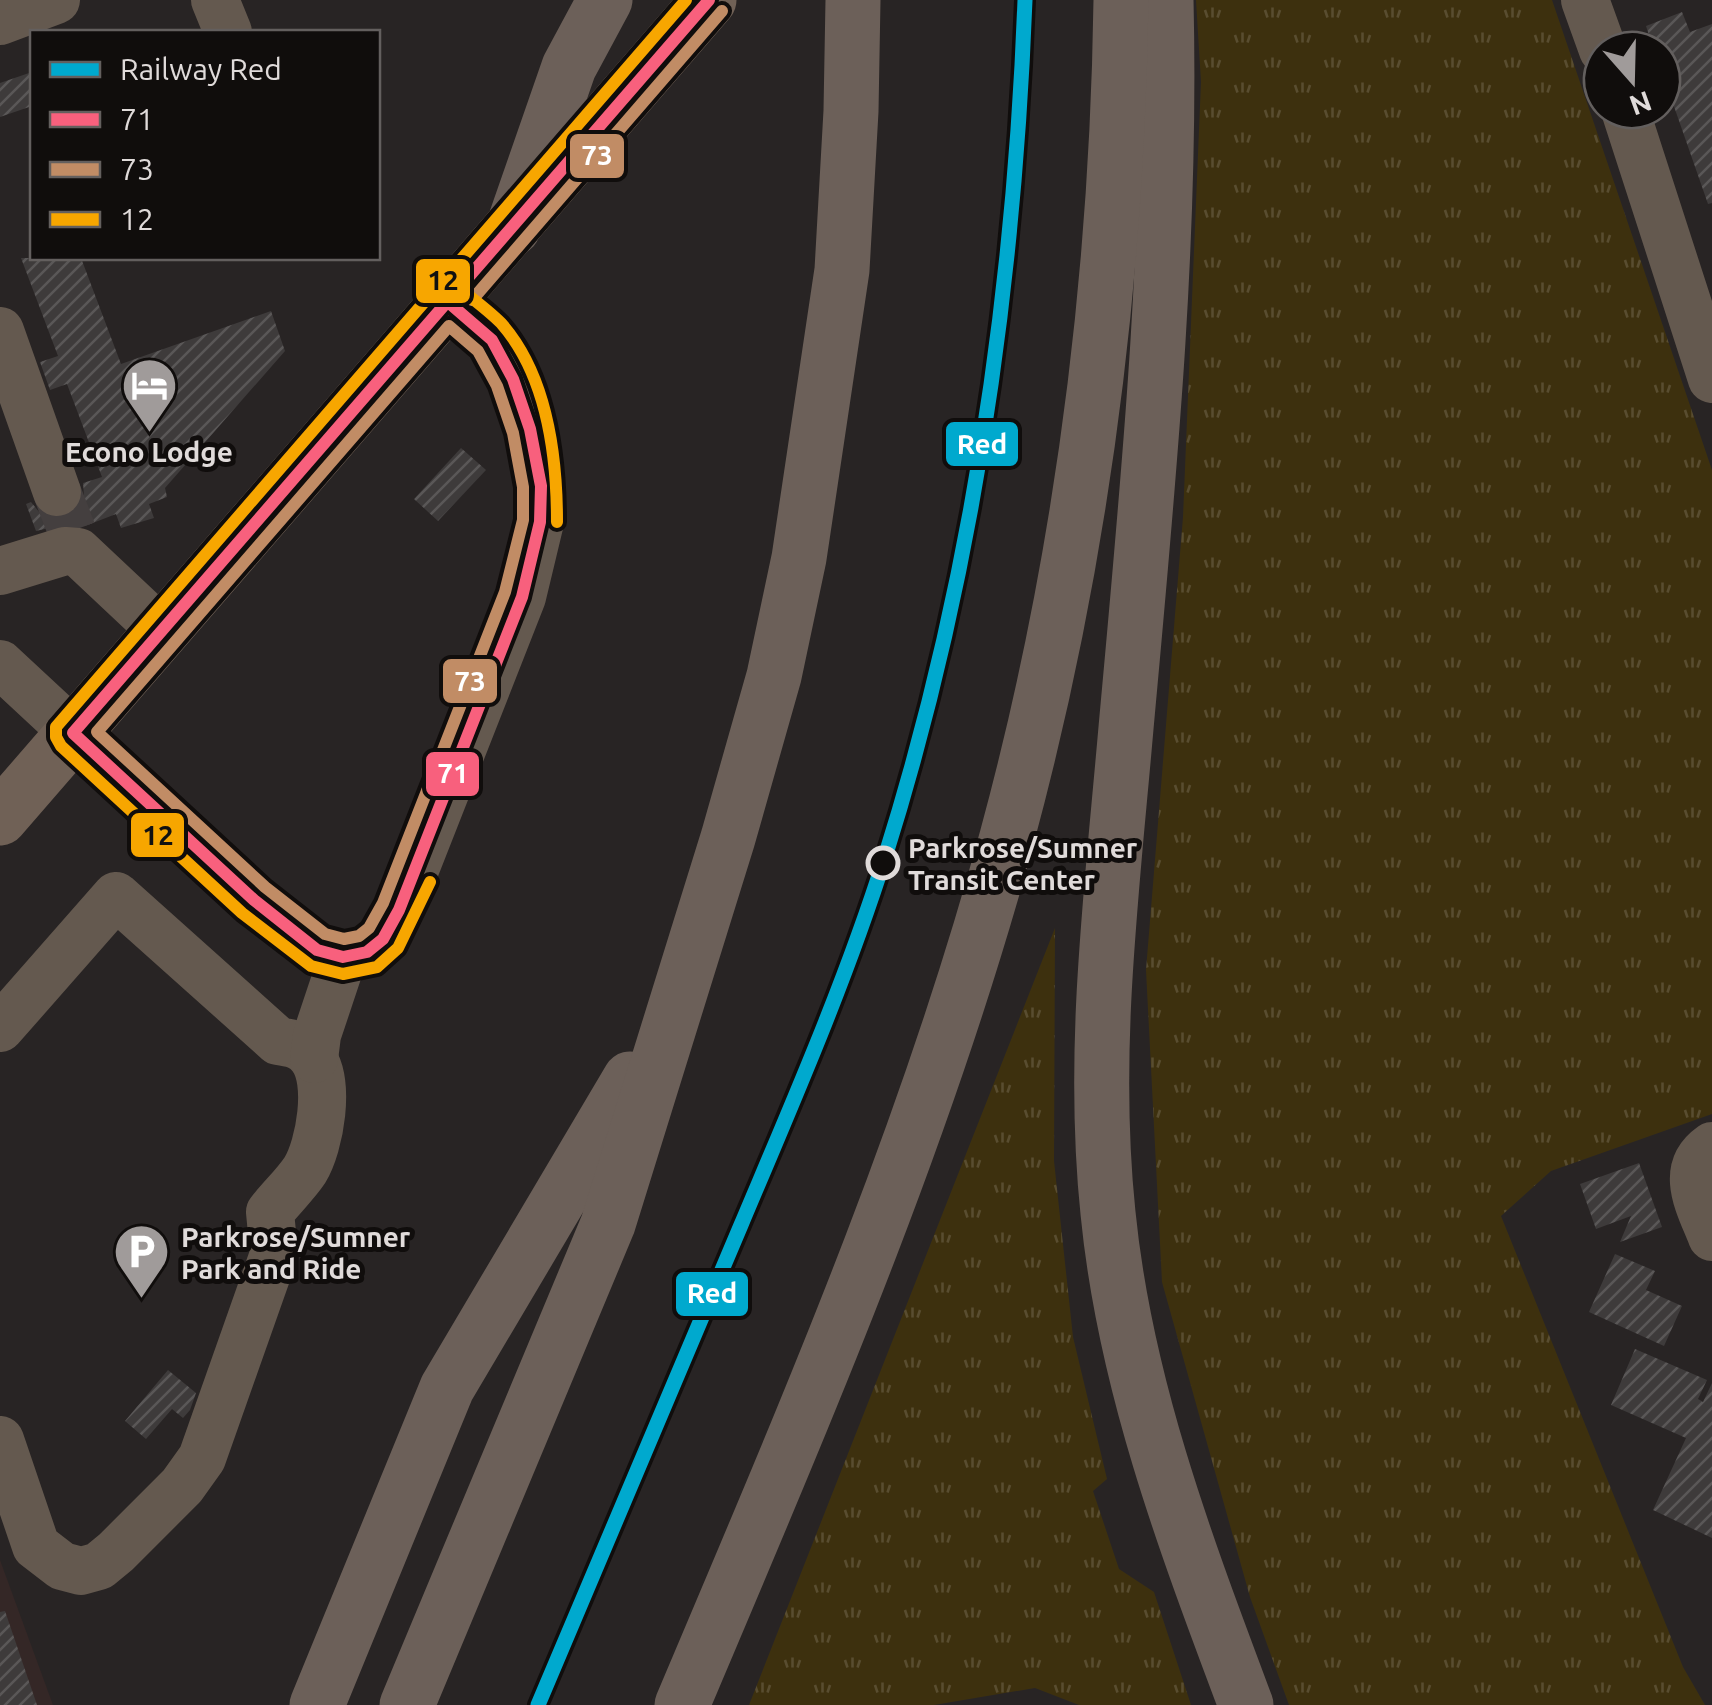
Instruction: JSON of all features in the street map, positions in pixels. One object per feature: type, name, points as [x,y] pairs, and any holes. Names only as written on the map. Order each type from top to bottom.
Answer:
[{"type":"highway","points":[[513,228],[570,67],[606,0]]},
{"type":"highway","points":[[408,1705],[608,1224],[774,676],[799,558],[842,270],[853,0]]},
{"type":"highway","points":[[682,1705],[880,1222],[952,1014],[1006,838],[1061,602],[1086,457],[1113,200],[1121,0]]},
{"type":"highway","points":[[1166,0],[1168,137],[1163,270],[1106,960],[1101,1110],[1108,1212],[1132,1362],[1184,1538],[1246,1705]]},
{"type":"highway","points":[[318,1705],[447,1388],[678,999]]},
{"type":"main road","points":[[0,818],[701,9]]},
{"type":"street","points":[[0,21],[56,0]]},
{"type":"street","points":[[215,0],[227,30]]},
{"type":"street","points":[[1584,0],[1595,30]]},
{"type":"street","points":[[1632,130],[1697,292],[1712,380]]},
{"type":"street","points":[[0,664],[254,900],[316,950],[343,957],[367,952],[384,940],[400,910],[522,597],[540,522],[541,486],[530,429],[514,379],[492,340],[448,302]]},
{"type":"street","points":[[0,332],[69,525],[161,630]]},
{"type":"street","points":[[0,570],[65,550],[69,525]]},
{"type":"street","points":[[0,1028],[116,896],[296,1050],[322,1096],[320,1130],[306,1168],[270,1212],[274,1254],[202,1458],[182,1486],[116,1552],[98,1566],[81,1571],[62,1566],[36,1546],[0,1440]]},
{"type":"street","points":[[296,1050],[317,1036],[343,957]]},
{"type":"street","points":[[1712,1146],[1698,1160],[1692,1180],[1712,1237]]},
{"type":"shaded area","points":[[0,1560],[53,1705],[0,1705]]},
{"type":"green space","points":[[1196,0],[1552,0],[1582,88],[1582,130],[1596,130],[1712,470],[1712,1114],[1551,1171],[1501,1216],[1683,1667],[1705,1705],[1289,1705],[1250,1597],[1162,1282],[1146,970],[1183,517],[1201,82]]},
{"type":"green space","points":[[1055,928],[1054,1161],[1073,1337],[1107,1479],[1093,1491],[1119,1569],[1154,1592],[1191,1705],[1079,1705],[1035,1688],[934,1705],[749,1705]]},
{"type":"building","points":[[1682,12],[1690,32],[1712,24],[1712,203],[1708,204],[1682,129],[1682,30],[1647,30],[1646,26]]},
{"type":"building","points":[[30,73],[30,107],[0,117],[0,83]]},
{"type":"building","name":"Econo Lodge","points":[[21,258],[82,260],[121,364],[271,311],[285,351],[165,488],[167,497],[149,504],[154,518],[121,528],[116,514],[85,526],[66,524],[36,531],[26,504],[31,502],[51,519],[65,518],[78,509],[84,496],[83,483],[102,477],[67,384],[50,390],[40,362],[58,356]]},
{"type":"building","points":[[461,448],[486,470],[438,521],[414,499]]},
{"type":"building","points":[[1639,1163],[1662,1227],[1620,1242],[1631,1216],[1596,1229],[1580,1184]]},
{"type":"building","points":[[1615,1254],[1655,1271],[1646,1290],[1682,1306],[1664,1346],[1589,1312]]},
{"type":"building","points":[[1635,1349],[1707,1380],[1698,1399],[1703,1402],[1712,1383],[1712,1538],[1653,1510],[1686,1438],[1611,1405]]},
{"type":"building","points":[[168,1370],[196,1393],[183,1418],[172,1409],[146,1439],[125,1421]]},
{"type":"building","points":[[5,1611],[37,1705],[0,1705],[0,1612]]},
{"type":"tunnel","points":[[57,492],[72,531]]},
{"type":"rail line","name":"Red","points":[[538,1705],[817,1043],[885,857],[916,752],[965,540],[984,433],[1011,218],[1025,0]]},
{"type":"transit line","name":"12","points":[[430,882],[398,948],[377,967],[343,974],[311,966],[242,913],[61,746],[56,727],[686,0]]},
{"type":"transit line","name":"71","points":[[448,302],[492,340],[513,379],[530,429],[541,486],[540,522],[522,597],[399,910],[383,939],[367,952],[343,957],[317,950],[254,900],[73,733],[709,0]]},
{"type":"transit line","name":"73","points":[[472,300],[722,11]]},
{"type":"transit line","name":"12","points":[[459,288],[501,323],[529,367],[551,443],[557,522]]},
{"type":"transit line","name":"73","points":[[449,326],[478,351],[497,386],[513,433],[523,487],[523,520],[505,592],[383,903],[369,928],[359,936],[344,939],[325,934],[265,887],[97,732],[449,326]]},
{"type":"place","name":"Econo Lodge","points":[[149,434]]},
{"type":"place","name":"Parkrose/Sumner Transit Center","points":[[883,863]]},
{"type":"place","name":"Parkrose/Sumner Park and Ride","points":[[142,1301]]}]
